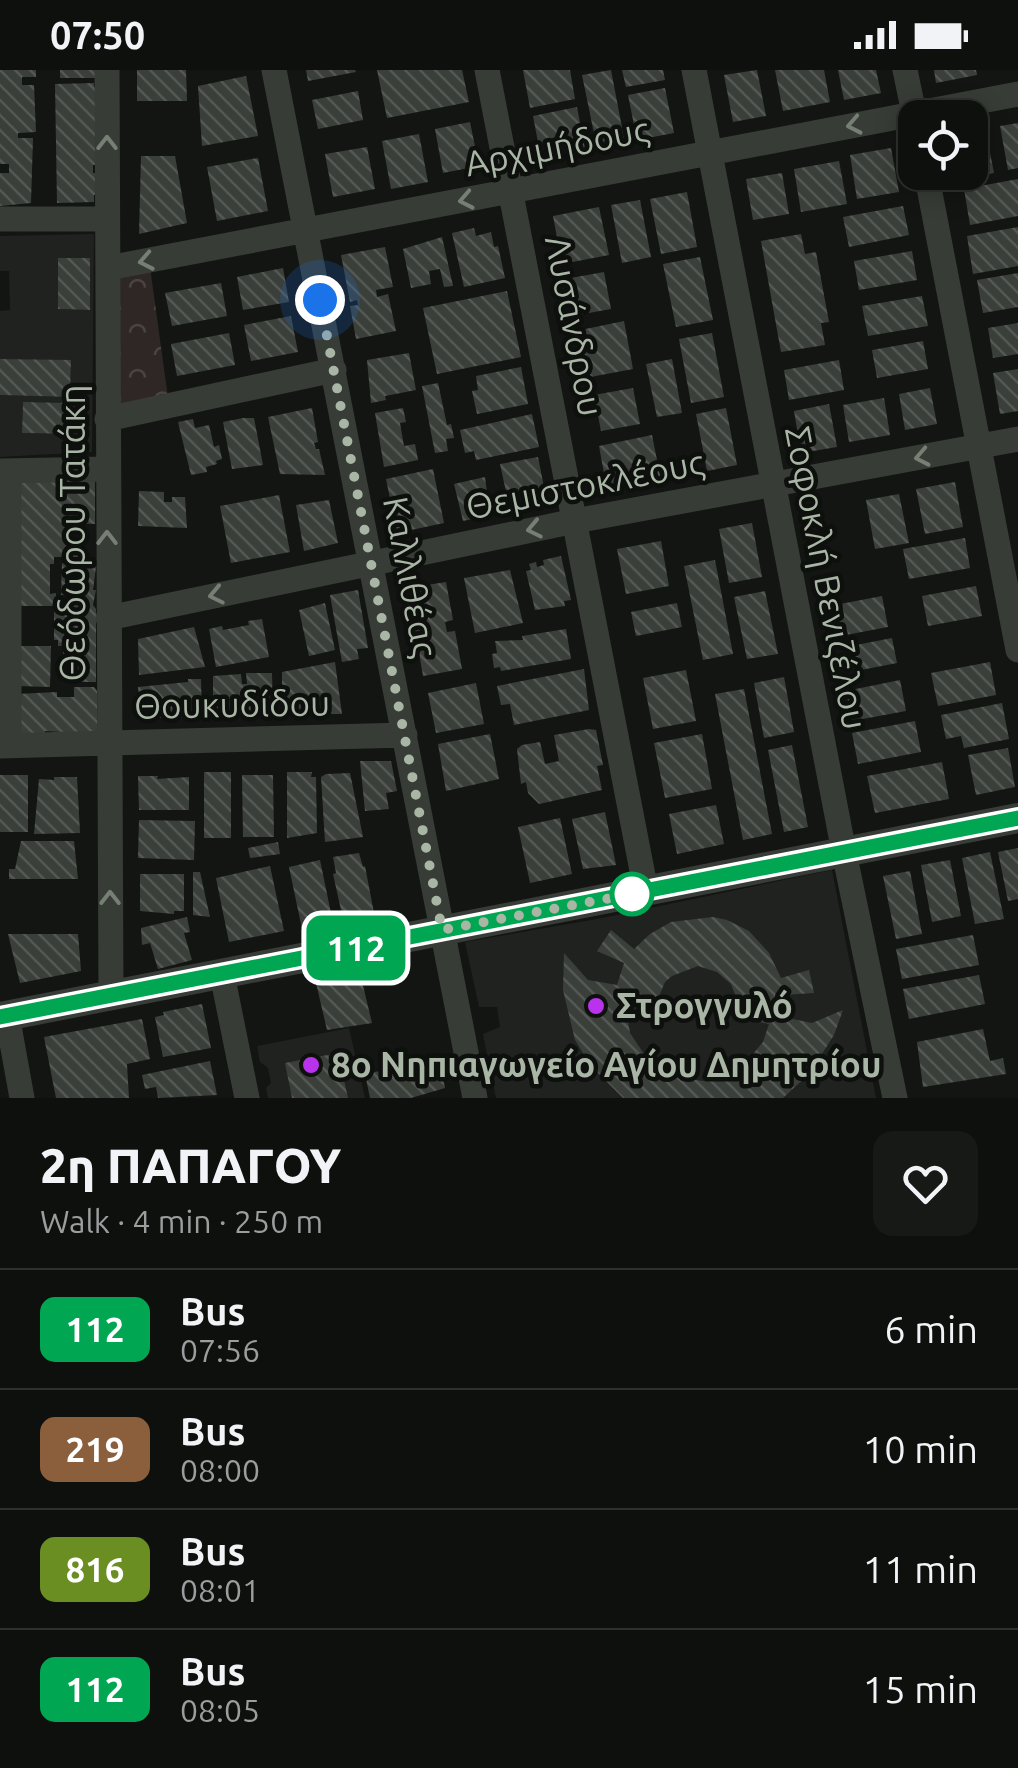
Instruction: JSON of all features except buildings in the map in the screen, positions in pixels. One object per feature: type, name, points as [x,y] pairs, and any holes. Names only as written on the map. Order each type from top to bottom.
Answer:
[{"type":"street","name":"Θεόδωρου Τατάκη","points":[[108,70],[111,996]]},
{"type":"street","name":"Καλλιθέας","points":[[274,70],[475,1098]]},
{"type":"street","name":"Λυσάνδρου","points":[[487,70],[646,891]]},
{"type":"street","name":"Σοφοκλή Βενιζέλου","points":[[694,70],[772,485],[895,1098]]},
{"type":"street","points":[[905,70],[912,100]]},
{"type":"street","name":"Αρχιμήδους","points":[[988,100],[1018,94]]},
{"type":"street","name":"Αρχιμήδους","points":[[108,268],[898,119]]},
{"type":"street","points":[[929,190],[1018,650]]},
{"type":"street","points":[[0,219],[107,218]]},
{"type":"street","points":[[107,419],[334,370]]},
{"type":"street","name":"Θεμιστοκλέους","points":[[108,618],[575,521],[1018,439]]},
{"type":"street","points":[[5,746],[5,471],[107,469]]},
{"type":"street","name":"Θουκυδίδου","points":[[5,746],[405,735]]},
{"type":"street","points":[[22,1098],[4,1016],[1018,818]]},
{"type":"street","points":[[222,974],[247,1098]]},
{"type":"shaded area","points":[[94,234],[92,452],[0,457],[0,395],[70,397],[71,361],[0,359],[0,311],[10,310],[9,271],[0,271],[0,236]],"holes":[[[58,258],[90,258],[89,310],[58,309]],[[23,402],[74,403],[73,434],[22,433]]]},
{"type":"shaded area","points":[[832,870],[876,1098],[496,1098],[483,1034],[500,1027],[497,1007],[479,1007],[465,942]]},
{"type":"shaded area","name":"8ο Νηπιαγωγείο Αγίου Δημητρίου","points":[[349,1028],[365,1098],[268,1098],[268,1068],[260,1062],[257,1046]]},
{"type":"green space","points":[[149,260],[169,405],[107,419],[108,268]]},
{"type":"bus line","name":"112","points":[[0,1017],[1018,818]]},
{"type":"place","name":"Στρογγυλό","points":[[596,1006]]},
{"type":"place","name":"8ο Νηπιαγωγείο Αγίου Δημητρίου","points":[[311,1065]]},
{"type":"route","points":[[320,300],[442,930],[632,894]]}]
